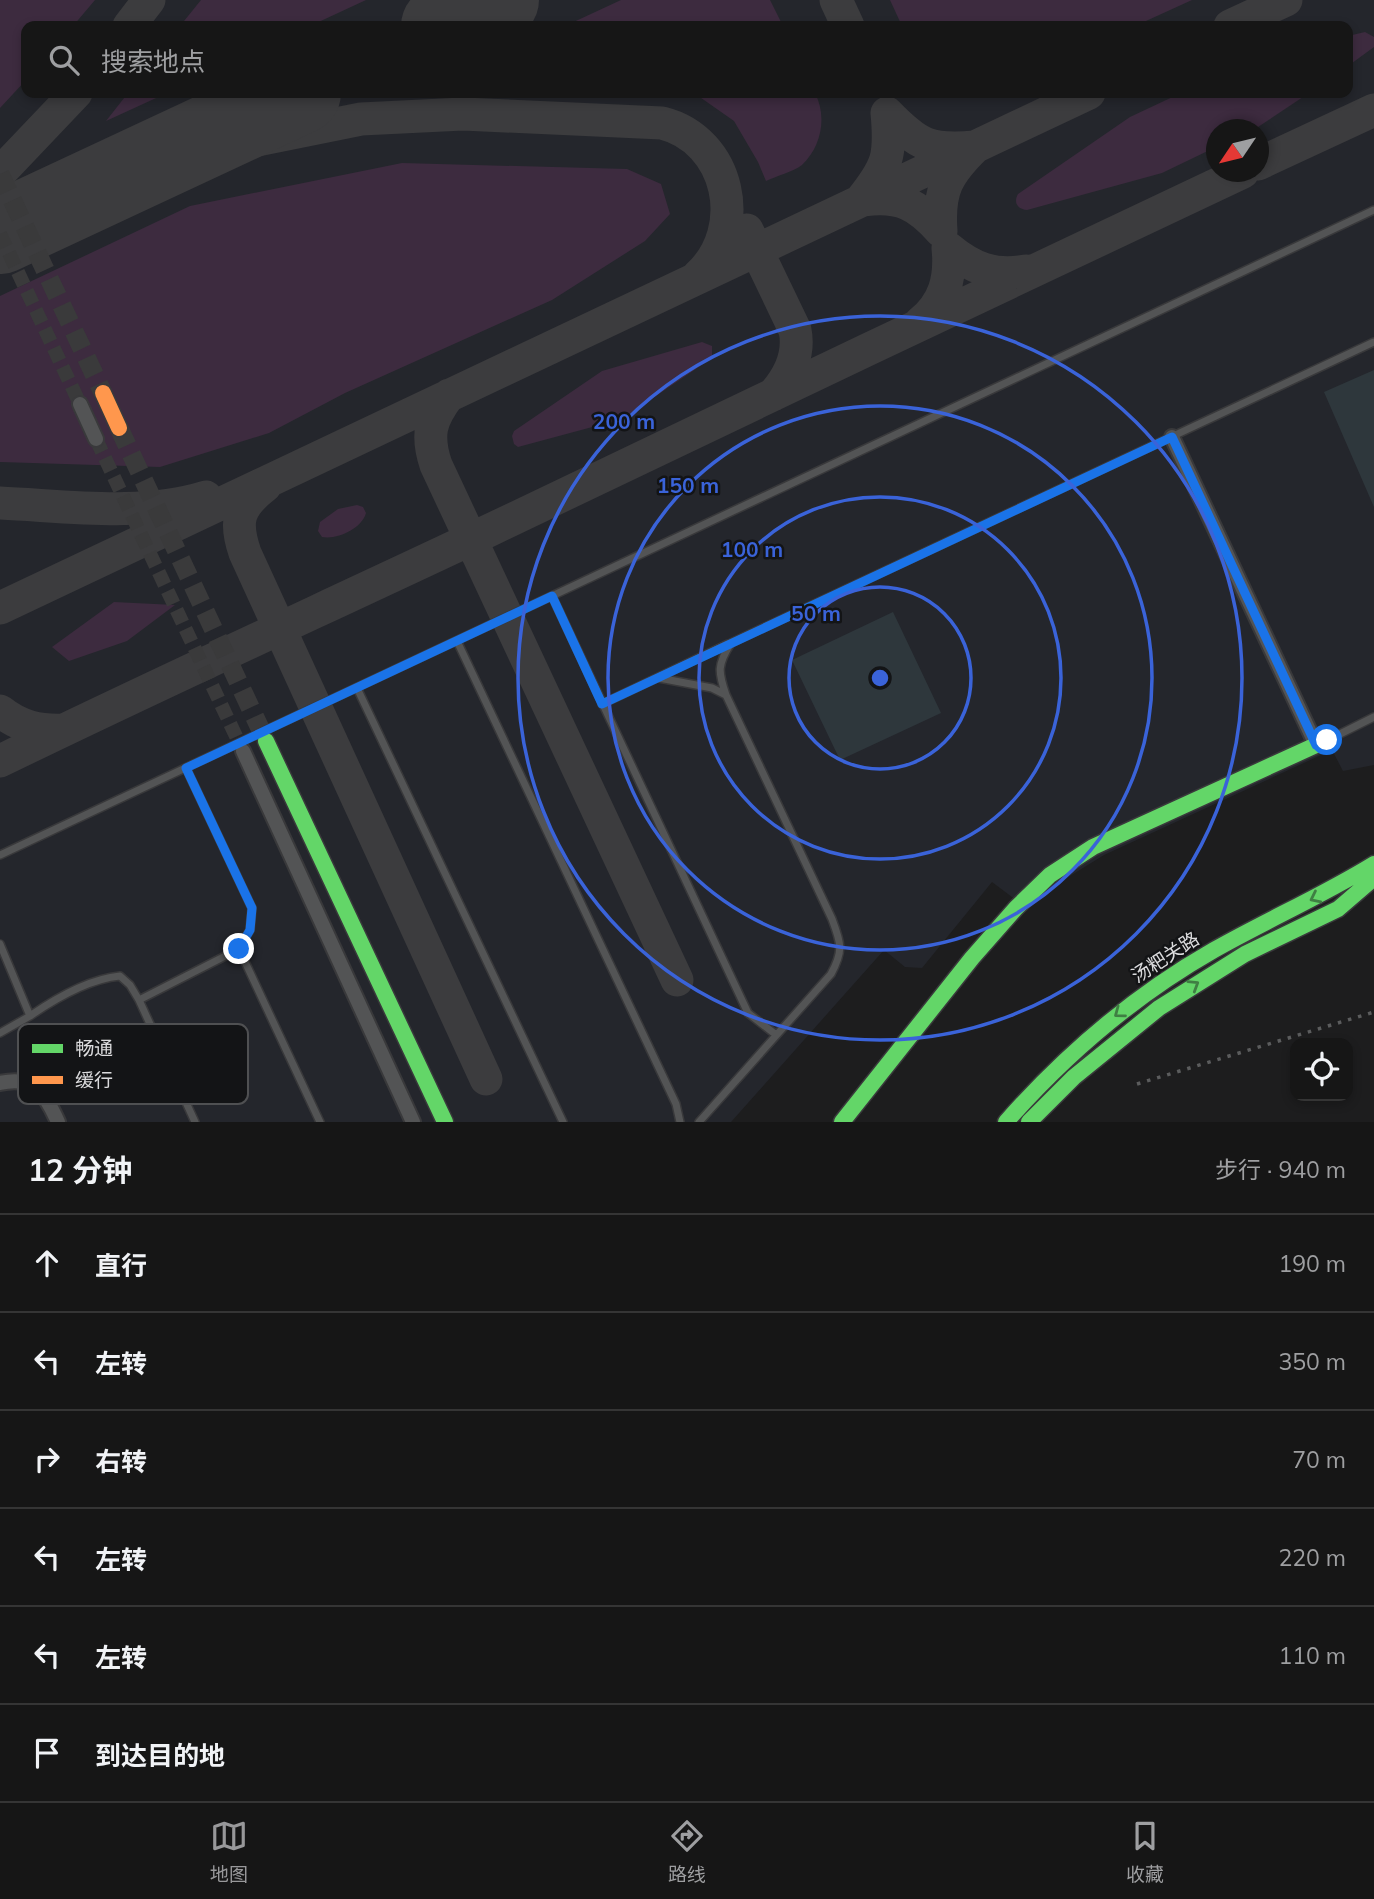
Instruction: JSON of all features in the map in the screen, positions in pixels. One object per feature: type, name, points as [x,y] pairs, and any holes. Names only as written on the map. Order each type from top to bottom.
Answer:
[{"type":"main road","points":[[103,393],[119,428]]},
{"type":"main road","points":[[266,741],[445,1122]]},
{"type":"main road","points":[[842,1122],[972,958],[1016,908],[1051,875],[1093,847],[1322,743]]},
{"type":"main road","name":"汤粑关路","points":[[1006,1122],[1053,1070],[1109,1021],[1162,982],[1245,933],[1331,891],[1374,864]]},
{"type":"main road","name":"汤粑关路","points":[[1029,1122],[1074,1077],[1159,1008],[1245,954],[1338,909],[1374,878]]},
{"type":"street","points":[[80,404],[96,439]]},
{"type":"street","points":[[1172,437],[1322,743]]},
{"type":"street","points":[[243,751],[413,1122]]},
{"type":"street","points":[[0,1083],[18,1082]]},
{"type":"street","points":[[48,1104],[58,1122]]},
{"type":"lane","points":[[0,855],[1374,211]]},
{"type":"lane","points":[[602,704],[1374,342]]},
{"type":"lane","points":[[552,596],[748,1013],[775,1034]]},
{"type":"lane","points":[[457,640],[676,1104],[680,1122]]},
{"type":"lane","points":[[699,1122],[831,974],[841,956],[840,940],[826,906],[718,673],[722,657],[731,643]]},
{"type":"lane","points":[[657,678],[712,688],[726,695]]},
{"type":"lane","points":[[357,688],[563,1122]]},
{"type":"lane","points":[[1322,743],[1374,718]]},
{"type":"lane","points":[[138,1000],[239,949],[250,930],[252,908],[186,768]]},
{"type":"lane","points":[[0,944],[30,1016]]},
{"type":"lane","points":[[239,949],[320,1122]]},
{"type":"lane","points":[[0,1033],[53,1002],[104,978],[120,976],[130,985],[149,1024]]},
{"type":"lane","points":[[187,1104],[195,1122]]},
{"type":"shaded area","points":[[0,0],[1374,0],[1374,765],[1343,771],[1332,750],[1104,855],[1057,884],[1028,909],[992,882],[922,968],[905,967],[884,950],[731,1122],[0,1122]]},
{"type":"shaded area","points":[[0,0],[95,0],[77,21],[21,21],[21,85],[0,108]]},
{"type":"shaded area","points":[[201,0],[366,0],[321,21],[184,21]]},
{"type":"shaded area","points":[[621,0],[770,0],[780,21],[576,21]]},
{"type":"shaded area","points":[[890,0],[1192,0],[1146,21],[900,21]]},
{"type":"shaded area","points":[[1365,32],[1374,37],[1374,47],[1353,62],[1353,35]]},
{"type":"shaded area","points":[[124,98],[156,98],[106,121]]},
{"type":"shaded area","points":[[701,98],[817,98],[821,111],[818,140],[809,157],[794,170],[766,181],[734,121]]},
{"type":"shaded area","points":[[1170,98],[1302,98],[1269,120],[1206,119],[1206,152],[1162,173],[1027,210],[1017,205],[1018,194],[1130,117]]},
{"type":"shaded area","points":[[402,163],[627,169],[661,184],[670,214],[645,241],[552,300],[345,393],[269,433],[160,467],[0,462],[0,296],[190,206]]},
{"type":"shaded area","points":[[702,342],[712,346],[712,358],[622,419],[518,447],[514,444],[514,431],[602,371]]},
{"type":"shaded area","points":[[357,505],[363,507],[366,513],[360,524],[342,535],[322,537],[318,531],[320,522],[338,509]]},
{"type":"shaded area","points":[[114,602],[175,605],[127,641],[69,661],[52,647]]},
{"type":"building","points":[[1374,370],[1374,507],[1324,392]]},
{"type":"building","points":[[893,612],[941,713],[840,760],[792,660]]},
{"type":"taxiway","points":[[133,21],[149,0]]},
{"type":"taxiway","points":[[836,0],[846,21]]},
{"type":"taxiway","points":[[1241,21],[1286,0]]},
{"type":"taxiway","points":[[0,173],[71,98]]},
{"type":"taxiway","points":[[0,608],[1078,98]]},
{"type":"taxiway","points":[[1269,159],[1374,110]]},
{"type":"taxiway","points":[[861,200],[886,160],[887,113],[908,133],[926,144],[947,148],[975,147],[957,166],[946,184],[941,205],[941,231]]},
{"type":"taxiway","points":[[132,171],[198,152],[361,119],[463,114],[662,123],[685,133],[703,147],[717,166],[725,188],[727,211],[723,235],[714,257],[698,276]]},
{"type":"taxiway","points":[[0,761],[1222,182]]},
{"type":"taxiway","points":[[864,200],[888,199],[907,204],[924,214],[941,231]]},
{"type":"taxiway","points":[[747,230],[795,330],[796,348],[792,365],[773,395]]},
{"type":"taxiway","points":[[920,323],[941,298],[947,280],[948,248],[975,266],[994,272],[1026,271]]},
{"type":"taxiway","points":[[449,395],[432,428],[431,445],[436,465],[677,980]]},
{"type":"taxiway","points":[[265,486],[249,501],[241,515],[239,523],[245,553],[486,1079]]},
{"type":"taxiway","points":[[0,503],[104,509],[156,507],[206,497]]},
{"type":"taxiway","points":[[0,711],[30,727],[64,730]]},
{"type":"runway","points":[[453,21],[498,0]]},
{"type":"runway","points":[[0,233],[289,98]]},
{"type":"tunnel","points":[[0,174],[103,393]]},
{"type":"tunnel","points":[[0,234],[80,404]]},
{"type":"tunnel","points":[[119,428],[266,741]]},
{"type":"tunnel","points":[[96,439],[243,751]]},
{"type":"railway","points":[[1137,1084],[1374,1012]]},
{"type":"traffic: fast","points":[[842,1122],[972,958],[1016,908],[1050,875],[1093,847],[1327,740]]},
{"type":"traffic: fast","points":[[266,741],[445,1122]]},
{"type":"traffic: fast","points":[[1006,1122],[1077,1050],[1157,986],[1214,950],[1374,864]]},
{"type":"traffic: fast","points":[[1029,1122],[1074,1077],[1159,1008],[1245,954],[1338,909],[1374,878]]},
{"type":"traffic: slow","points":[[103,393],[119,428]]},
{"type":"route","points":[[239,949],[250,930],[252,908],[186,768],[552,596],[602,704],[1172,437],[1316,745],[1327,740]]}]
